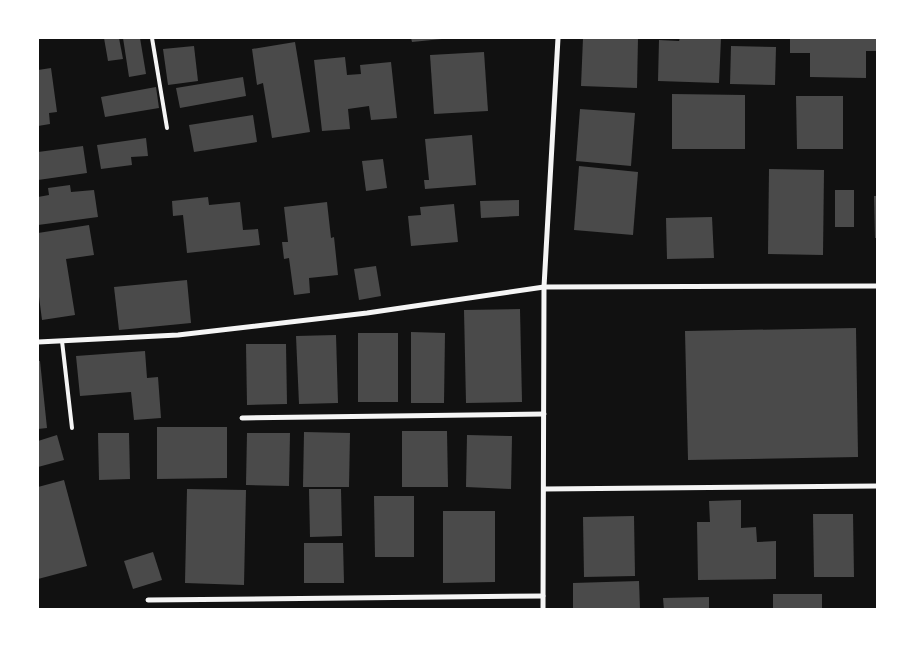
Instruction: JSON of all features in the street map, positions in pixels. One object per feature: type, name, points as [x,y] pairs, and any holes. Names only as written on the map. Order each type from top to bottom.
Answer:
[{"type":"street","points":[[543,610],[544,287],[558,38]]},
{"type":"street","points":[[38,342],[178,335],[367,313],[544,287],[878,286]]},
{"type":"street","points":[[242,418],[544,414]]},
{"type":"street","points":[[544,488],[878,486]]},
{"type":"street","points":[[148,600],[543,596]]},
{"type":"lane","points":[[152,38],[167,128]]},
{"type":"lane","points":[[62,340],[72,428]]},
{"type":"building","points":[[104,38],[119,38],[123,59],[108,61]]},
{"type":"building","points":[[123,38],[140,38],[146,74],[129,77]]},
{"type":"building","points":[[411,38],[442,38],[442,39],[412,42]]},
{"type":"building","points":[[583,38],[638,38],[637,88],[581,86]]},
{"type":"building","points":[[680,38],[721,38],[719,83],[658,81],[659,40],[679,41]]},
{"type":"building","points":[[790,38],[878,38],[878,51],[866,51],[866,78],[810,77],[810,53],[790,53]]},
{"type":"building","points":[[295,42],[310,132],[272,138],[263,83],[257,85],[252,49]]},
{"type":"building","points":[[194,46],[198,81],[168,85],[163,49]]},
{"type":"building","points":[[731,46],[776,47],[775,85],[730,84]]},
{"type":"building","points":[[484,52],[488,111],[434,114],[430,55]]},
{"type":"building","points":[[345,57],[347,75],[361,74],[360,65],[391,62],[397,118],[371,120],[369,106],[348,109],[350,129],[322,131],[314,60]]},
{"type":"building","points":[[51,68],[57,112],[49,113],[50,124],[38,126],[38,70]]},
{"type":"building","points":[[243,77],[246,96],[180,108],[176,88]]},
{"type":"building","points":[[156,87],[159,108],[105,117],[101,97]]},
{"type":"building","points":[[672,94],[745,95],[745,149],[672,149]]},
{"type":"building","points":[[796,96],[843,96],[843,149],[797,149]]},
{"type":"building","points":[[580,109],[635,113],[631,166],[576,161]]},
{"type":"building","points":[[253,115],[257,142],[194,152],[189,125]]},
{"type":"building","points":[[472,135],[476,185],[425,189],[424,180],[429,180],[425,139]]},
{"type":"building","points":[[146,138],[148,156],[131,157],[132,165],[101,169],[97,145]]},
{"type":"building","points":[[83,146],[87,173],[38,180],[38,152]]},
{"type":"building","points":[[383,159],[387,188],[366,191],[362,161]]},
{"type":"building","points":[[579,166],[638,172],[633,235],[574,230]]},
{"type":"building","points":[[769,169],[824,170],[823,255],[768,254]]},
{"type":"building","points":[[70,185],[71,192],[94,190],[98,217],[38,225],[38,197],[49,195],[48,188]]},
{"type":"building","points":[[835,190],[854,190],[854,227],[835,227]]},
{"type":"building","points":[[874,196],[878,196],[878,238],[875,238]]},
{"type":"building","points":[[208,197],[209,205],[240,202],[243,230],[258,229],[260,245],[187,253],[183,215],[173,216],[172,201]]},
{"type":"building","points":[[519,200],[519,216],[481,218],[480,201]]},
{"type":"building","points":[[327,202],[331,238],[334,237],[338,275],[309,278],[310,293],[294,295],[289,258],[284,259],[282,242],[288,242],[284,207]]},
{"type":"building","points":[[454,204],[458,242],[411,246],[408,216],[421,215],[420,207]]},
{"type":"building","points":[[712,217],[714,258],[667,259],[666,218]]},
{"type":"building","points":[[89,225],[94,255],[66,259],[75,315],[42,320],[38,289],[38,233]]},
{"type":"building","points":[[376,266],[381,296],[359,300],[354,269]]},
{"type":"building","points":[[187,280],[191,323],[119,330],[114,287]]},
{"type":"building","points":[[520,309],[522,402],[466,403],[464,310]]},
{"type":"building","points":[[856,328],[858,457],[688,460],[685,331]]},
{"type":"building","points":[[411,332],[445,333],[444,403],[411,403]]},
{"type":"building","points":[[358,333],[398,333],[398,402],[358,402]]},
{"type":"building","points":[[336,335],[338,403],[299,404],[296,336]]},
{"type":"building","points":[[246,344],[286,344],[287,404],[247,405]]},
{"type":"building","points":[[145,351],[147,378],[158,377],[161,418],[134,420],[131,392],[80,396],[76,356]]},
{"type":"building","points":[[38,361],[40,361],[47,428],[38,429]]},
{"type":"building","points":[[157,427],[227,427],[227,478],[157,479]]},
{"type":"building","points":[[402,431],[447,431],[448,487],[402,487]]},
{"type":"building","points":[[304,432],[350,433],[349,487],[303,487]]},
{"type":"building","points":[[98,433],[129,433],[130,479],[99,480]]},
{"type":"building","points":[[247,433],[290,433],[289,486],[246,485]]},
{"type":"building","points":[[57,435],[64,460],[38,467],[38,441]]},
{"type":"building","points":[[467,435],[512,436],[511,489],[466,487]]},
{"type":"building","points":[[64,480],[87,566],[38,579],[38,487]]},
{"type":"building","points":[[187,489],[246,490],[244,585],[185,583]]},
{"type":"building","points":[[309,489],[341,489],[342,536],[310,537]]},
{"type":"building","points":[[374,496],[414,496],[414,557],[375,557]]},
{"type":"building","points":[[741,500],[741,528],[756,527],[757,542],[776,541],[776,579],[698,580],[697,522],[710,522],[709,501]]},
{"type":"building","points":[[443,511],[495,511],[495,582],[443,583]]},
{"type":"building","points":[[813,514],[853,514],[854,577],[814,577]]},
{"type":"building","points":[[634,516],[635,576],[584,577],[583,517]]},
{"type":"building","points":[[304,543],[343,543],[344,583],[304,583]]},
{"type":"building","points":[[153,552],[162,580],[133,589],[124,561]]},
{"type":"building","points":[[639,581],[640,610],[573,610],[573,583]]},
{"type":"building","points":[[773,594],[822,594],[822,610],[773,610]]},
{"type":"building","points":[[709,597],[709,610],[664,610],[663,598]]}]
